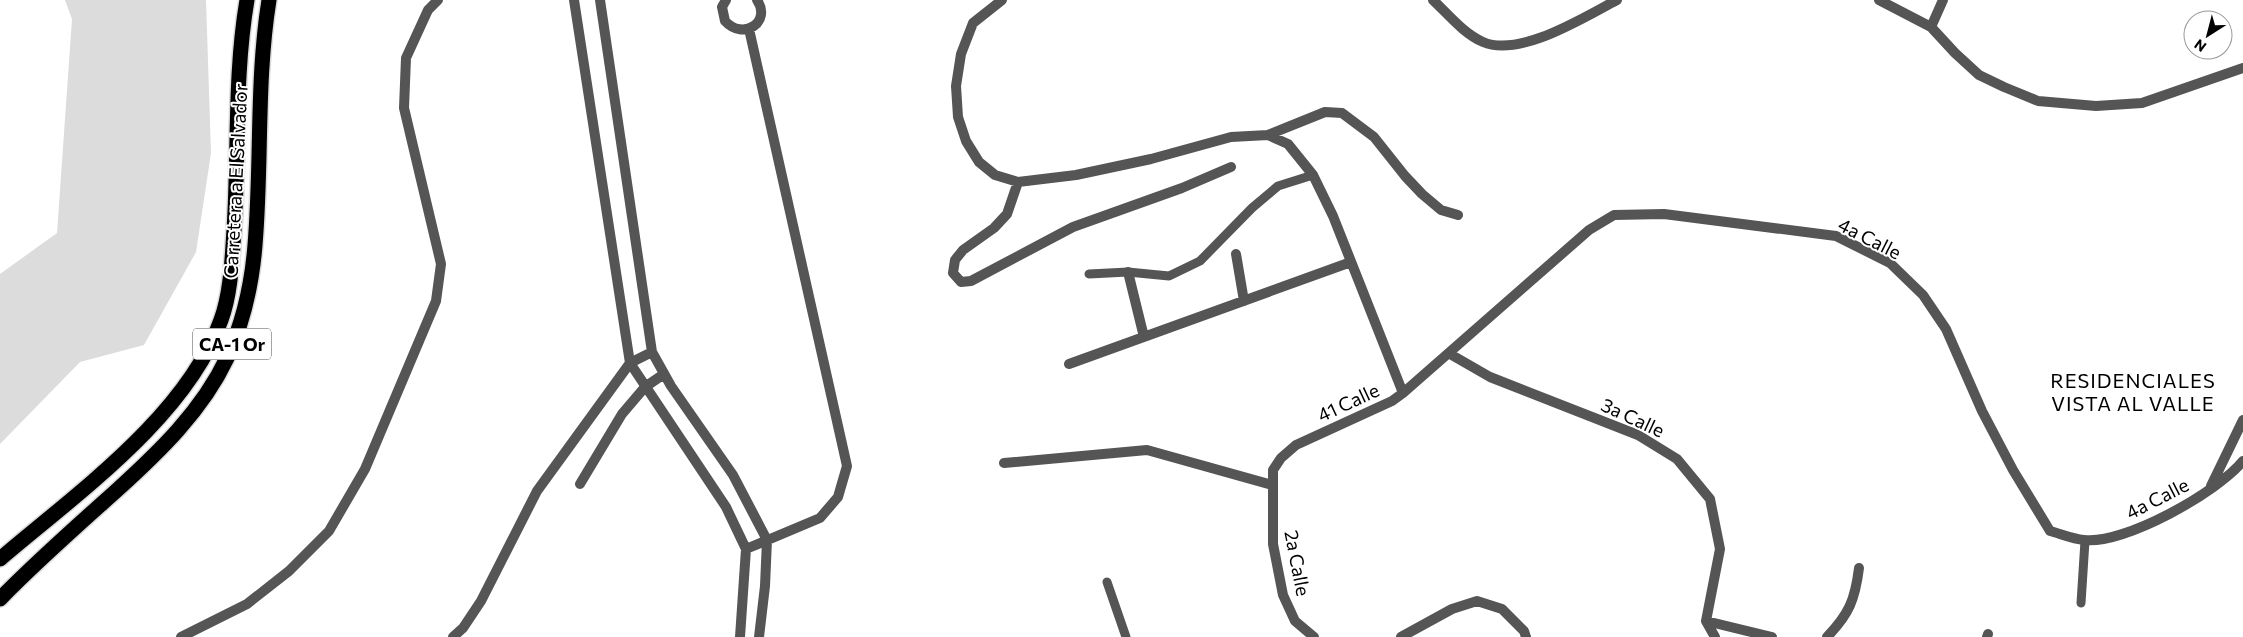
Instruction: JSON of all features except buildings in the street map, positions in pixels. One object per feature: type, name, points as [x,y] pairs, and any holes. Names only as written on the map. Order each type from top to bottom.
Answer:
[{"type":"highway","name":"Carretera a El Salvador","points":[[0,559],[107,468],[162,417],[182,391],[204,356],[221,320],[232,258],[240,81],[247,0]]},
{"type":"highway","name":"Carretera a El Salvador","points":[[0,599],[156,453],[179,429],[206,394],[227,358],[245,304],[255,245],[262,58],[269,0]]},
{"type":"street","points":[[181,637],[253,600],[289,571],[329,531],[365,470],[436,301],[441,264],[404,108],[406,58],[428,10],[438,0]]},
{"type":"street","points":[[574,0],[630,363],[726,507],[746,549],[740,637]]},
{"type":"street","points":[[600,0],[652,352],[697,425],[733,475],[767,540],[765,586],[759,637]]},
{"type":"street","points":[[726,0],[722,8],[725,21],[736,30],[749,29],[755,26],[761,14],[757,0]]},
{"type":"street","points":[[1002,0],[973,23],[961,54],[956,86],[958,116],[966,141],[979,162],[995,175],[1018,182],[1076,175],[1151,159],[1231,137],[1268,135],[1325,112],[1342,113],[1374,137],[1404,176],[1422,194],[1441,210],[1458,214]]},
{"type":"street","points":[[1433,0],[1473,36],[1482,42],[1497,46],[1530,41],[1578,21],[1617,0]]},
{"type":"street","points":[[1879,0],[1931,27],[1979,75],[2038,101],[2096,106],[2142,103],[2243,68]]},
{"type":"street","points":[[1931,27],[1943,0]]},
{"type":"street","points":[[746,549],[820,518],[838,498],[847,466],[749,29]]},
{"type":"street","points":[[1268,135],[1288,144],[1313,175],[1351,262],[1403,393]]},
{"type":"street","points":[[1018,182],[1007,214],[994,228],[964,250],[955,260],[953,272],[961,282],[970,281],[1073,227],[1182,188],[1231,167]]},
{"type":"street","name":"4a Calle","points":[[1450,354],[1589,230],[1614,215],[1664,214],[1836,236],[1890,263],[1923,295],[1946,329],[1982,411],[2013,470],[2050,531],[2084,540],[2118,536],[2177,510],[2210,490],[2243,461]]},
{"type":"street","points":[[1236,254],[1244,301]]},
{"type":"street","points":[[1069,364],[1351,262]]},
{"type":"street","points":[[1128,272],[1144,337]]},
{"type":"street","points":[[453,637],[463,628],[481,602],[537,491],[630,363],[652,352]]},
{"type":"street","name":"41 Calle","points":[[1272,485],[1273,470],[1281,458],[1296,445],[1392,401],[1450,354]]},
{"type":"street","name":"3a Calle","points":[[1450,354],[1490,377],[1638,435],[1677,460],[1710,498],[1720,549],[1706,620]]},
{"type":"street","points":[[580,484],[622,414],[645,387],[664,374]]},
{"type":"street","points":[[2210,490],[2243,420]]},
{"type":"street","points":[[1004,463],[1147,450],[1272,485]]},
{"type":"street","name":"2a Calle","points":[[1272,485],[1274,544],[1283,595],[1295,621],[1314,637]]},
{"type":"street","points":[[1827,637],[1839,625],[1855,596],[1859,568]]},
{"type":"street","points":[[1401,637],[1452,610],[1477,601],[1502,609],[1524,631],[1526,637]]},
{"type":"street","points":[[1706,620],[1715,637]]},
{"type":"street","points":[[1706,620],[1772,637]]},
{"type":"lane","points":[[1089,274],[1128,272],[1169,276],[1200,261],[1252,208],[1278,186],[1313,175]]},
{"type":"lane","points":[[2081,603],[2084,540]]},
{"type":"lane","points":[[1107,582],[1126,637]]},
{"type":"shaded area","points":[[65,0],[206,0],[211,153],[196,252],[144,345],[80,362],[0,444],[0,274],[57,233],[72,19]]},
{"type":"district","name":"RESIDENCIALES VISTA AL VALLE","points":[[2133,392]]}]
